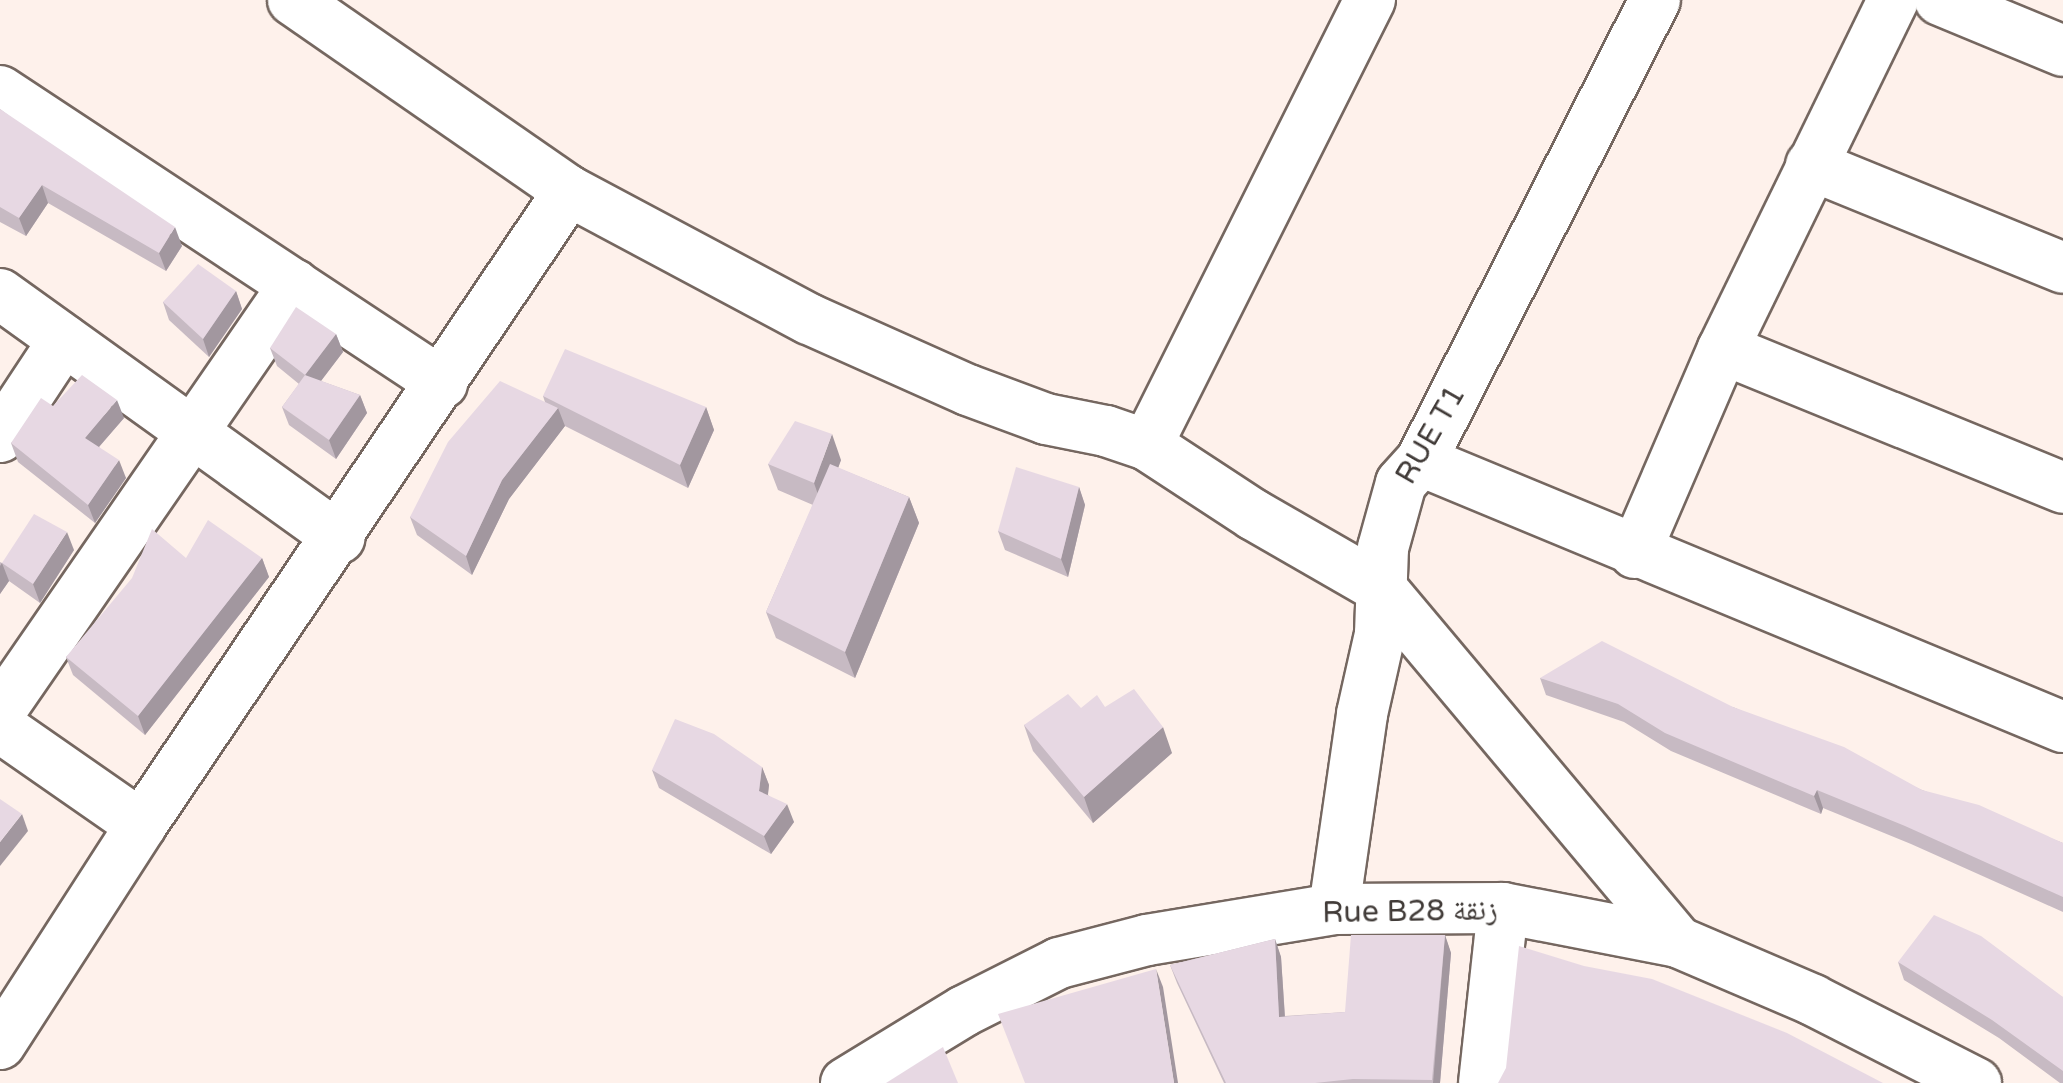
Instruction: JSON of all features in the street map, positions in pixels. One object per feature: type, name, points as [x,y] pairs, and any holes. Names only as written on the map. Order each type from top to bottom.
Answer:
[{"type":"street","points":[[293,0],[569,191],[809,319],[968,390],[1046,419],[1106,431],[1148,446],[1254,515],[1381,588],[1678,942]]},
{"type":"street","points":[[1148,446],[1370,0]]},
{"type":"street","name":"RUE T1","points":[[1334,910],[1362,714],[1380,634],[1383,548],[1400,483],[1421,461],[1655,0]]},
{"type":"street","points":[[1635,553],[1724,349],[1892,0]]},
{"type":"street","points":[[1940,0],[2063,51]]},
{"type":"street","points":[[0,91],[442,383]]},
{"type":"street","points":[[1811,165],[2063,268]]},
{"type":"street","points":[[0,1044],[141,825],[339,538],[569,191]]},
{"type":"street","points":[[0,711],[195,434],[294,285]]},
{"type":"street","points":[[0,294],[339,538]]},
{"type":"street","points":[[0,438],[64,340]]},
{"type":"street","points":[[1724,349],[2063,488]]},
{"type":"street","points":[[1421,461],[1635,553],[2063,727]]},
{"type":"street","points":[[0,727],[141,825]]},
{"type":"street","points":[[1484,1083],[1503,908]]},
{"type":"street","name":"Rue B28 زنقة","points":[[846,1083],[964,1011],[1059,963],[1147,940],[1334,910],[1503,908],[1678,942],[1814,1000],[1976,1083]]},
{"type":"building","points":[[0,109],[175,227],[159,253],[42,185],[19,218],[0,207]]},
{"type":"building","points":[[198,264],[236,291],[203,339],[163,302]]},
{"type":"building","points":[[296,307],[336,334],[305,375],[270,348]]},
{"type":"building","points":[[565,349],[706,407],[680,465],[543,396]]},
{"type":"building","points":[[82,375],[117,400],[85,438],[119,460],[88,505],[11,443],[41,398],[53,406]]},
{"type":"building","points":[[305,375],[360,395],[329,440],[282,407]]},
{"type":"building","points":[[500,381],[558,408],[502,480],[466,556],[410,517],[448,442]]},
{"type":"building","points":[[795,421],[832,434],[814,483],[768,464]]},
{"type":"building","points":[[830,464],[909,497],[845,652],[766,612]]},
{"type":"building","points":[[1016,467],[1079,487],[1061,559],[998,531]]},
{"type":"building","points":[[34,514],[67,532],[33,584],[2,563]]},
{"type":"building","points":[[208,520],[262,558],[138,716],[66,657],[132,578],[152,529],[186,558]]},
{"type":"building","points":[[1602,641],[1733,707],[1844,747],[1922,790],[1979,805],[2063,843],[2063,897],[1905,826],[1817,790],[1814,796],[1665,733],[1618,704],[1540,678]]},
{"type":"building","points":[[1134,689],[1163,727],[1084,797],[1024,725],[1068,694],[1081,708],[1097,695],[1105,707]]},
{"type":"building","points":[[675,719],[714,734],[762,767],[759,791],[787,804],[764,836],[652,770]]},
{"type":"building","points":[[0,799],[22,814],[0,842]]},
{"type":"building","points":[[1934,915],[1981,936],[2063,997],[2063,1071],[1992,1020],[1898,962]]},
{"type":"building","points":[[1351,935],[1445,935],[1432,1080],[1226,1083],[1170,965],[1275,939],[1279,1017],[1345,1012]]},
{"type":"building","points":[[1519,946],[1584,966],[1652,979],[1787,1033],[1883,1083],[1498,1083],[1506,1068]]},
{"type":"building","points":[[1156,969],[1174,1083],[1025,1083],[998,1014]]},
{"type":"building","points":[[943,1047],[958,1083],[886,1083]]}]
